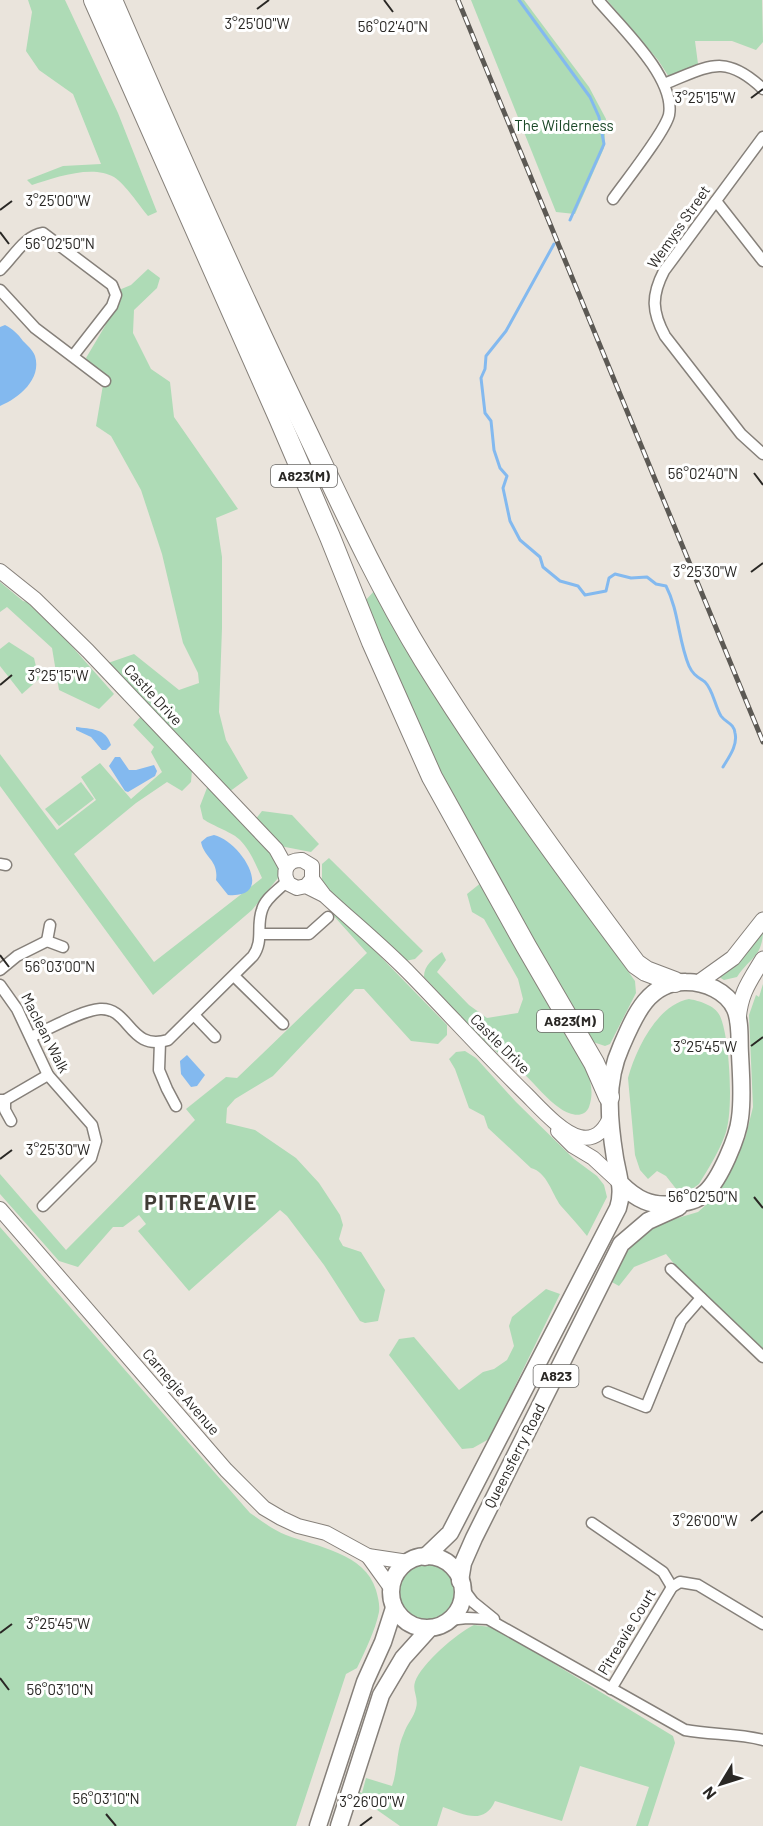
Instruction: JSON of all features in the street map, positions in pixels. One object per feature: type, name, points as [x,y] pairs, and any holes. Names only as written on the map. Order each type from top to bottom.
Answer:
[{"type":"highway","name":"A823(M)","points":[[94,0],[279,418],[372,642],[432,777],[594,1063],[610,1106]]},
{"type":"highway","name":"A823(M)","points":[[112,0],[268,352],[357,537],[423,658],[491,765],[636,964],[646,971],[675,982]]},
{"type":"main road","points":[[698,983],[733,958],[763,920]]},
{"type":"main road","points":[[738,1024],[739,1003],[763,958]]},
{"type":"main road","name":"A823","points":[[621,1183],[615,1160],[610,1106],[612,1069],[615,1059],[640,1009],[655,990],[675,982],[698,983],[713,987],[726,997],[736,1010],[742,1090],[740,1121],[735,1138],[713,1183],[706,1192],[688,1203]]},
{"type":"main road","points":[[621,1183],[636,1197],[647,1202],[665,1205],[688,1203]]},
{"type":"main road","name":"Queensferry Road","points":[[425,1557],[450,1533],[616,1213],[620,1201],[621,1183]]},
{"type":"main road","name":"Queensferry Road","points":[[461,1583],[462,1563],[621,1244],[648,1221],[688,1203]]},
{"type":"main road","name":"A823","points":[[408,1562],[425,1557]]},
{"type":"main road","points":[[425,1557],[436,1558],[447,1563],[455,1571],[461,1583]]},
{"type":"main road","points":[[408,1562],[394,1578],[391,1588],[394,1608],[400,1617],[419,1628],[430,1628],[449,1620]]},
{"type":"main road","name":"A823","points":[[449,1620],[460,1604],[461,1583]]},
{"type":"main road","points":[[318,1826],[365,1682],[383,1642],[394,1608]]},
{"type":"main road","points":[[339,1826],[381,1695],[403,1658],[430,1628]]},
{"type":"street","points":[[598,0],[642,52],[664,84],[669,114],[662,129],[613,199]]},
{"type":"street","points":[[664,84],[707,68],[730,66],[742,72],[763,89]]},
{"type":"street","name":"Wemyss Street","points":[[763,137],[664,271],[656,286],[654,305],[657,321],[665,336],[741,434],[763,454]]},
{"type":"street","points":[[716,201],[763,261]]},
{"type":"street","points":[[0,270],[28,238],[43,232],[112,285],[115,289],[115,300],[73,356]]},
{"type":"street","points":[[0,290],[35,328],[105,381]]},
{"type":"street","name":"Castle Drive","points":[[0,571],[49,612],[88,651],[290,863]]},
{"type":"street","name":"Castle Drive","points":[[299,883],[313,870],[302,860],[290,863],[285,871],[299,883],[324,895],[411,975],[463,1031],[549,1116],[571,1134],[585,1138],[596,1135],[604,1129],[610,1106]]},
{"type":"street","points":[[31,1037],[86,1012],[102,1008],[118,1015],[143,1040],[160,1042],[172,1037],[257,951],[261,934],[262,909],[267,900],[277,892],[299,883]]},
{"type":"street","points":[[261,934],[309,934],[328,917]]},
{"type":"street","points":[[47,941],[50,925]]},
{"type":"street","points":[[0,970],[17,956],[47,941],[63,947]]},
{"type":"street","points":[[234,976],[283,1024]]},
{"type":"street","name":"Maclean Walk","points":[[0,985],[12,1000],[48,1075],[60,1091],[88,1119],[95,1130],[96,1141],[91,1158],[43,1206]]},
{"type":"street","points":[[194,1015],[215,1037]]},
{"type":"street","points":[[160,1042],[159,1070],[176,1106]]},
{"type":"street","points":[[11,1121],[3,1100],[48,1075]]},
{"type":"street","name":"Castle Drive","points":[[549,1116],[565,1139],[593,1158],[621,1183]]},
{"type":"street","name":"Carnegie Avenue","points":[[0,1209],[245,1491],[264,1508],[281,1518],[298,1526],[326,1533],[368,1556]]},
{"type":"street","points":[[671,1269],[763,1357]]},
{"type":"street","points":[[608,1392],[646,1407],[681,1321],[701,1298]]},
{"type":"street","points":[[592,1523],[663,1572],[672,1587]]},
{"type":"street","points":[[368,1556],[408,1562]]},
{"type":"street","points":[[368,1556],[391,1588]]},
{"type":"street","name":"Pitreavie Court","points":[[610,1689],[672,1587],[680,1582],[698,1585],[763,1624]]},
{"type":"street","points":[[461,1583],[473,1602],[484,1613],[509,1630]]},
{"type":"street","points":[[449,1620],[488,1619],[685,1730],[704,1734],[733,1734],[763,1740]]},
{"type":"green space","points":[[28,0],[65,0],[118,113],[157,212],[148,216],[123,184],[105,173],[84,172],[32,185],[27,180],[63,166],[101,164],[73,94],[39,70],[26,51],[32,12]]},
{"type":"green space","name":"The Wilderness","points":[[471,0],[524,0],[589,87],[606,119],[604,148],[575,214],[556,212]]},
{"type":"green space","points":[[607,0],[762,0],[763,42],[756,50],[732,41],[695,41],[698,64],[669,77],[658,60]]},
{"type":"green space","points":[[148,269],[160,278],[157,288],[134,310],[133,333],[151,369],[170,382],[174,417],[238,509],[216,518],[222,557],[219,712],[226,740],[248,778],[229,792],[108,663],[134,654],[179,690],[199,683],[198,673],[183,643],[162,554],[141,490],[111,436],[96,426],[103,385],[86,358],[105,326],[119,290],[131,285]]},
{"type":"green space","points":[[0,582],[27,602],[68,642],[114,694],[99,709],[59,690],[52,648],[7,607],[0,612]]},
{"type":"green space","points":[[376,589],[528,831],[635,981],[636,993],[610,1044],[605,1046],[590,1041],[434,759],[364,602]]},
{"type":"green space","points":[[9,642],[34,658],[39,679],[22,694],[0,666],[0,649]]},
{"type":"green space","points":[[142,715],[192,770],[191,782],[182,791],[167,782],[136,803],[74,854],[154,962],[262,878],[250,853],[240,840],[203,819],[200,806],[210,780],[280,863],[278,878],[252,910],[153,995],[0,786],[0,754],[57,830],[96,800],[81,777],[100,763],[131,799],[162,772],[151,752],[154,747],[133,725]]},
{"type":"green space","points":[[81,782],[94,799],[59,826],[45,809]]},
{"type":"green space","points":[[262,811],[292,815],[319,844],[311,852],[280,846],[255,820]]},
{"type":"green space","points":[[329,858],[423,951],[415,959],[405,961],[322,883],[322,864]]},
{"type":"green space","points":[[482,882],[585,1067],[592,1093],[589,1107],[584,1113],[576,1115],[568,1113],[551,1101],[484,1040],[424,977],[427,966],[442,952],[446,960],[437,972],[469,1005],[487,1018],[518,1013],[523,999],[518,979],[484,919],[472,912],[467,894]]},
{"type":"green space","points":[[335,910],[447,1025],[447,1035],[438,1044],[411,1041],[364,989],[355,989],[273,1076],[235,1099],[227,1108],[226,1123],[255,1130],[296,1158],[319,1183],[340,1215],[343,1225],[339,1239],[343,1246],[361,1252],[385,1290],[378,1321],[365,1323],[360,1321],[324,1265],[280,1210],[189,1291],[138,1231],[146,1224],[139,1215],[123,1227],[113,1227],[78,1267],[59,1261],[0,1194],[0,1174],[66,1250],[195,1120],[186,1109],[226,1077],[237,1078],[367,953],[332,914]]},
{"type":"green space","points":[[763,929],[758,951],[737,977],[724,980],[716,975]]},
{"type":"green space","points":[[763,984],[763,1349],[666,1254],[634,1267],[619,1286],[610,1281],[626,1253],[644,1232],[661,1223],[698,1212],[715,1197],[745,1139],[753,1107],[749,1015],[756,995],[759,997]]},
{"type":"green space","points":[[689,999],[711,1006],[720,1016],[728,1058],[729,1110],[723,1141],[699,1184],[692,1189],[677,1190],[666,1176],[657,1171],[648,1179],[640,1170],[635,1155],[628,1078],[642,1042],[658,1019],[667,1010]]},
{"type":"green space","points":[[465,1051],[476,1058],[516,1102],[604,1185],[607,1197],[587,1236],[561,1206],[541,1174],[531,1168],[488,1128],[484,1116],[469,1108],[449,1059],[456,1052]]},
{"type":"green space","points":[[0,1227],[250,1513],[281,1533],[338,1553],[351,1560],[362,1567],[376,1590],[379,1609],[370,1641],[357,1668],[346,1674],[296,1826],[0,1826]]},
{"type":"green space","points":[[546,1289],[560,1294],[489,1439],[473,1448],[462,1449],[389,1355],[399,1339],[414,1337],[459,1390],[483,1372],[494,1369],[507,1360],[514,1346],[509,1326],[512,1317]]},
{"type":"green space","points":[[421,1564],[431,1564],[446,1572],[452,1581],[454,1592],[452,1603],[446,1612],[431,1620],[421,1620],[410,1615],[403,1608],[398,1597],[398,1587],[403,1576],[410,1569]]},
{"type":"green space","points":[[474,1625],[490,1627],[505,1634],[673,1736],[675,1743],[648,1826],[636,1826],[649,1787],[580,1766],[562,1821],[495,1801],[490,1809],[479,1816],[465,1815],[443,1807],[437,1826],[400,1826],[350,1791],[351,1788],[362,1793],[366,1778],[392,1786],[401,1740],[416,1708],[415,1682],[424,1667],[440,1650]]},
{"type":"water","points":[[5,325],[15,332],[31,350],[36,364],[32,380],[27,387],[0,406],[0,327]]},
{"type":"water","points":[[76,727],[102,732],[111,745],[106,750],[102,750],[91,737],[76,730]]},
{"type":"water","points":[[115,757],[120,757],[129,770],[154,765],[157,771],[155,776],[128,792],[125,791],[109,766]]},
{"type":"water","points":[[214,835],[234,847],[249,869],[252,879],[250,888],[243,894],[228,895],[216,880],[215,868],[201,842]]},
{"type":"water","points":[[187,1055],[205,1075],[197,1086],[191,1087],[181,1074],[180,1061]]},
{"type":"waterway","points":[[519,0],[590,97],[599,117],[604,144],[570,220]]},
{"type":"waterway","points":[[554,244],[506,331],[486,356],[485,369],[481,378],[485,413],[491,421],[494,450],[500,468],[507,476],[503,488],[510,521],[520,540],[540,557],[543,567],[560,581],[578,586],[585,595],[606,591],[609,578],[615,574],[631,578],[647,577],[656,584],[666,586],[674,605],[689,666],[694,674],[708,685],[721,716],[734,730],[736,737],[734,746],[723,767]]},
{"type":"railway","points":[[458,0],[763,742]]},
{"type":"district","name":"PITREAVIE","points":[[201,1203]]}]
